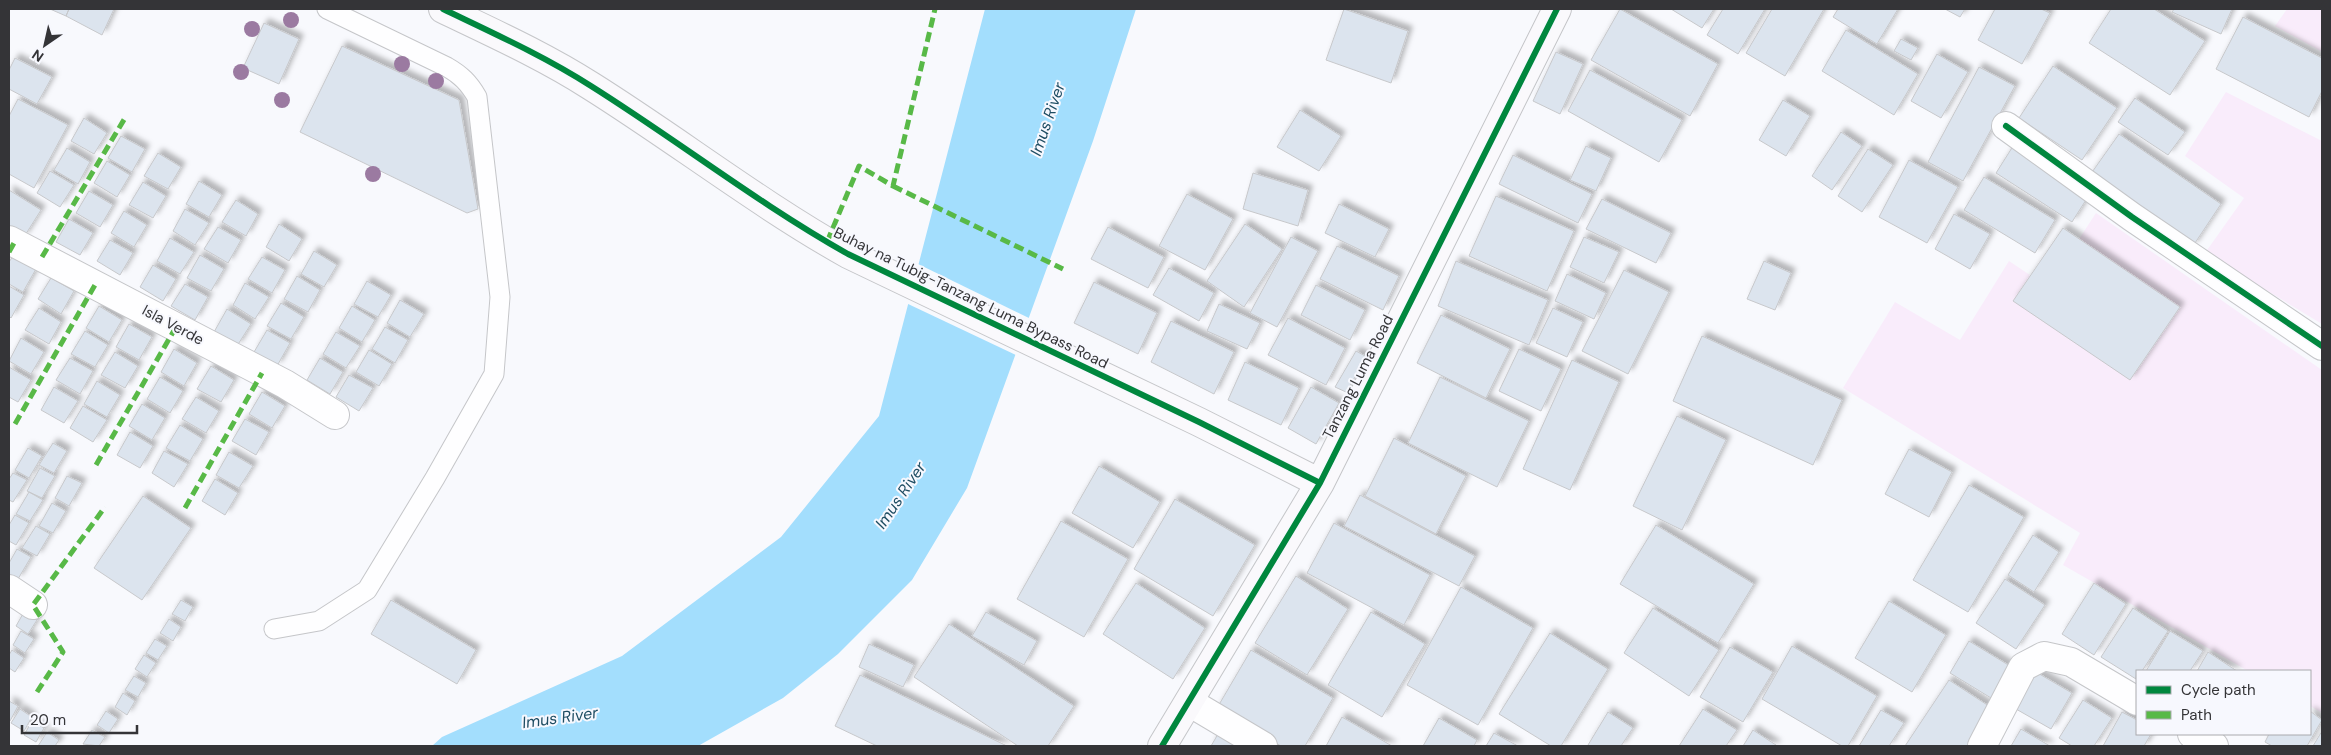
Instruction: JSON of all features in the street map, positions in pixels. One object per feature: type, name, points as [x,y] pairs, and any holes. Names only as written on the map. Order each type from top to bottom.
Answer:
[{"type":"street","name":"Buhay na Tubig-Tanzang Luma Bypass Road","points":[[443,9],[534,53],[590,86],[813,234],[848,254],[1320,483]]},
{"type":"street","name":"Tanzang Luma Road","points":[[1162,746],[1320,483],[1557,9]]},
{"type":"street","points":[[2006,126],[2132,217],[2322,346]]},
{"type":"street","name":"Isla Verde","points":[[9,240],[285,384],[335,415]]},
{"type":"street","points":[[9,589],[33,604]]},
{"type":"street","points":[[1982,746],[2023,667],[2044,656],[2070,662],[2136,700]]},
{"type":"street","points":[[1189,702],[1263,746]]},
{"type":"street","points":[[2194,735],[2214,746]]},
{"type":"lane","points":[[274,629],[319,621],[367,590],[435,478],[494,374],[500,297],[477,97],[465,80],[447,67],[327,9]]},
{"type":"shaded area","points":[[2287,9],[2322,9],[2322,52],[2275,26]]},
{"type":"shaded area","points":[[2226,92],[2322,141],[2322,324],[2205,253],[2244,198],[2185,156]]},
{"type":"shaded area","points":[[2096,213],[2322,370],[2322,713],[2311,707],[2311,670],[2246,670],[2063,565],[2080,533],[1843,388],[1895,302],[1960,340],[2009,261],[2048,287]]},
{"type":"water","name":"Imus River","points":[[985,9],[1136,9],[1093,141],[967,488],[912,580],[838,654],[783,698],[698,746],[432,746],[442,737],[622,656],[781,537],[879,416]]},
{"type":"pier","points":[[916,263],[1031,319],[1018,356],[906,303]]},
{"type":"building","points":[[50,9],[69,9],[66,16]]},
{"type":"building","points":[[69,9],[114,9],[102,35],[66,16]]},
{"type":"building","points":[[1344,9],[1408,31],[1391,83],[1326,60]]},
{"type":"building","points":[[1620,9],[1718,64],[1690,116],[1591,60]]},
{"type":"building","points":[[1671,9],[1714,9],[1702,28]]},
{"type":"building","points":[[1723,9],[1765,9],[1738,54],[1707,35]]},
{"type":"building","points":[[1772,9],[1824,9],[1785,76],[1746,53]]},
{"type":"building","points":[[1838,9],[1898,9],[1877,44],[1833,17]]},
{"type":"building","points":[[1945,9],[1965,9],[1960,17]]},
{"type":"building","points":[[1995,9],[2041,9],[2050,13],[2022,64],[1978,40]]},
{"type":"building","points":[[2111,9],[2154,9],[2205,41],[2170,95],[2089,43]]},
{"type":"building","points":[[2174,9],[2232,9],[2221,34],[2172,12]]},
{"type":"building","points":[[2243,17],[2322,58],[2322,91],[2309,117],[2216,69]]},
{"type":"building","points":[[264,23],[299,39],[279,84],[243,68]]},
{"type":"building","points":[[1846,30],[1918,74],[1894,115],[1822,71]]},
{"type":"building","points":[[1901,39],[1918,48],[1911,60],[1894,51]]},
{"type":"building","points":[[342,46],[459,100],[478,209],[467,213],[300,132]]},
{"type":"building","points":[[1556,52],[1583,64],[1560,114],[1533,101]]},
{"type":"building","points":[[1937,54],[1968,72],[1941,118],[1911,101]]},
{"type":"building","points":[[15,58],[52,77],[37,104],[9,89],[9,70]]},
{"type":"building","points":[[2053,66],[2117,108],[2082,160],[2019,118]]},
{"type":"building","points":[[1979,67],[2015,86],[1963,181],[1928,162]]},
{"type":"building","points":[[1590,70],[1682,120],[1659,162],[1568,111]]},
{"type":"building","points":[[2135,98],[2185,132],[2168,155],[2118,122]]},
{"type":"building","points":[[18,99],[68,125],[34,188],[9,174],[9,116]]},
{"type":"building","points":[[1783,100],[1810,116],[1786,156],[1759,140]]},
{"type":"building","points":[[1300,110],[1341,136],[1319,171],[1277,147]]},
{"type":"building","points":[[84,118],[107,133],[94,154],[71,141]]},
{"type":"building","points":[[1841,132],[1862,146],[1832,190],[1812,176]]},
{"type":"building","points":[[2119,134],[2221,204],[2193,246],[2090,175]]},
{"type":"building","points":[[121,136],[145,149],[132,172],[108,158]]},
{"type":"building","points":[[2015,143],[2091,192],[2072,222],[1996,173]]},
{"type":"building","points":[[1586,146],[1611,158],[1596,191],[1570,180]]},
{"type":"building","points":[[67,148],[90,162],[78,184],[54,170]]},
{"type":"building","points":[[1868,149],[1893,165],[1862,212],[1838,196]]},
{"type":"building","points":[[158,153],[181,167],[168,189],[144,176]]},
{"type":"building","points":[[1513,155],[1592,194],[1578,223],[1499,184]]},
{"type":"building","points":[[1909,160],[1958,187],[1927,243],[1879,217]]},
{"type":"building","points":[[107,161],[130,175],[117,197],[94,183]]},
{"type":"building","points":[[50,171],[74,185],[60,207],[37,193]]},
{"type":"building","points":[[1253,173],[1308,190],[1298,226],[1243,209]]},
{"type":"building","points":[[1984,177],[2055,220],[2035,253],[1964,210]]},
{"type":"building","points":[[199,181],[222,195],[209,217],[186,204]]},
{"type":"building","points":[[143,182],[166,196],[153,218],[129,205]]},
{"type":"building","points":[[9,190],[41,210],[24,237],[9,228]]},
{"type":"building","points":[[89,191],[113,205],[100,227],[76,213]]},
{"type":"building","points":[[1187,194],[1233,219],[1205,270],[1159,246]]},
{"type":"building","points":[[1496,196],[1574,231],[1547,291],[1469,256]]},
{"type":"building","points":[[1602,199],[1671,233],[1656,263],[1586,229]]},
{"type":"building","points":[[236,200],[258,214],[246,236],[222,222]]},
{"type":"building","points":[[1339,204],[1389,229],[1375,257],[1325,233]]},
{"type":"building","points":[[185,209],[209,223],[195,245],[173,231]]},
{"type":"building","points":[[124,211],[147,225],[134,247],[111,233]]},
{"type":"building","points":[[1954,214],[1990,234],[1970,269],[1935,249]]},
{"type":"building","points":[[69,219],[93,233],[80,255],[56,242]]},
{"type":"building","points":[[279,224],[302,239],[289,261],[266,247]]},
{"type":"building","points":[[1245,224],[1282,249],[1244,307],[1207,281]]},
{"type":"building","points":[[218,227],[241,240],[228,263],[204,249]]},
{"type":"building","points":[[1108,227],[1164,257],[1148,288],[1091,259]]},
{"type":"building","points":[[2063,228],[2180,307],[2130,380],[2013,301]]},
{"type":"building","points":[[1291,237],[1318,251],[1277,327],[1250,313]]},
{"type":"building","points":[[1584,237],[1619,252],[1604,283],[1570,267]]},
{"type":"building","points":[[170,238],[194,252],[180,274],[157,261]]},
{"type":"building","points":[[110,240],[133,253],[120,275],[97,261]]},
{"type":"building","points":[[1337,246],[1399,276],[1383,310],[1320,279]]},
{"type":"building","points":[[314,251],[337,265],[324,287],[301,274]]},
{"type":"building","points":[[200,255],[224,269],[211,291],[187,278]]},
{"type":"building","points":[[13,256],[36,269],[23,292],[9,284],[9,262]]},
{"type":"building","points":[[262,257],[285,270],[272,293],[248,279]]},
{"type":"building","points":[[1456,261],[1548,300],[1529,345],[1438,306]]},
{"type":"building","points":[[1764,261],[1791,273],[1775,310],[1747,299]]},
{"type":"building","points":[[153,265],[176,279],[163,301],[140,287]]},
{"type":"building","points":[[1169,268],[1214,293],[1199,321],[1153,295]]},
{"type":"building","points":[[1624,270],[1669,292],[1628,374],[1582,351]]},
{"type":"building","points":[[1567,274],[1606,293],[1594,319],[1555,301]]},
{"type":"building","points":[[297,276],[320,290],[308,312],[284,299]]},
{"type":"building","points":[[51,278],[74,291],[61,314],[38,299]]},
{"type":"building","points":[[367,281],[391,295],[378,317],[354,304]]},
{"type":"building","points":[[1094,282],[1157,313],[1138,354],[1074,323]]},
{"type":"building","points":[[245,283],[269,297],[255,319],[233,305]]},
{"type":"building","points":[[185,284],[208,297],[195,320],[171,306]]},
{"type":"building","points":[[1316,285],[1365,310],[1350,340],[1301,315]]},
{"type":"building","points":[[9,286],[24,295],[11,318],[9,316]]},
{"type":"building","points":[[400,300],[424,314],[410,337],[387,323]]},
{"type":"building","points":[[281,303],[304,317],[291,339],[267,326]]},
{"type":"building","points":[[1219,304],[1260,323],[1247,349],[1207,331]]},
{"type":"building","points":[[99,306],[122,320],[109,342],[86,328]]},
{"type":"building","points":[[352,306],[375,320],[362,342],[339,328]]},
{"type":"building","points":[[39,308],[61,322],[49,344],[25,330]]},
{"type":"building","points":[[1553,308],[1583,322],[1567,357],[1536,343]]},
{"type":"building","points":[[227,309],[251,324],[237,346],[214,332]]},
{"type":"building","points":[[1441,315],[1510,349],[1486,398],[1417,363]]},
{"type":"building","points":[[1288,318],[1345,348],[1326,385],[1268,355]]},
{"type":"building","points":[[1171,321],[1234,352],[1214,394],[1151,362]]},
{"type":"building","points":[[129,324],[152,337],[139,360],[116,347]]},
{"type":"building","points":[[385,327],[408,340],[395,363],[372,349]]},
{"type":"building","points":[[267,330],[290,343],[277,366],[254,352]]},
{"type":"building","points":[[85,331],[108,345],[95,367],[71,354]]},
{"type":"building","points":[[336,332],[360,346],[346,368],[323,354]]},
{"type":"building","points":[[1702,336],[1842,400],[1813,465],[1673,401]]},
{"type":"building","points":[[21,338],[44,352],[31,374],[9,361]]},
{"type":"building","points":[[174,349],[197,363],[184,386],[161,372]]},
{"type":"building","points":[[1519,349],[1561,369],[1541,411],[1499,391]]},
{"type":"building","points":[[369,350],[392,364],[379,386],[356,372]]},
{"type":"building","points":[[1356,351],[1367,357],[1346,392],[1335,387]]},
{"type":"building","points":[[115,352],[138,366],[125,388],[101,375]]},
{"type":"building","points":[[70,358],[93,371],[80,394],[56,380]]},
{"type":"building","points":[[320,358],[343,372],[330,394],[307,380]]},
{"type":"building","points":[[1572,360],[1619,382],[1570,490],[1523,469]]},
{"type":"building","points":[[1245,362],[1299,388],[1281,425],[1228,400]]},
{"type":"building","points":[[211,366],[234,380],[221,402],[197,389]]},
{"type":"building","points":[[9,367],[31,380],[18,402],[9,397]]},
{"type":"building","points":[[349,375],[373,388],[359,411],[336,397]]},
{"type":"building","points":[[160,377],[183,391],[170,413],[147,399]]},
{"type":"building","points":[[1440,377],[1529,421],[1497,487],[1408,443]]},
{"type":"building","points":[[97,381],[120,395],[107,417],[84,404]]},
{"type":"building","points":[[54,387],[78,401],[64,423],[41,410]]},
{"type":"building","points":[[1311,387],[1339,403],[1316,444],[1288,428]]},
{"type":"building","points":[[262,392],[285,406],[272,428],[249,414]]},
{"type":"building","points":[[196,397],[219,411],[206,433],[182,419]]},
{"type":"building","points":[[142,404],[165,418],[152,440],[129,426]]},
{"type":"building","points":[[83,406],[107,420],[93,442],[70,428]]},
{"type":"building","points":[[1677,416],[1726,440],[1682,530],[1633,506]]},
{"type":"building","points":[[245,419],[269,432],[256,455],[232,441]]},
{"type":"building","points":[[180,425],[203,439],[190,461],[166,448]]},
{"type":"building","points":[[130,432],[153,446],[140,468],[117,455]]},
{"type":"building","points":[[1394,438],[1466,476],[1436,534],[1365,496]]},
{"type":"building","points":[[53,443],[67,451],[54,473],[39,465]]},
{"type":"building","points":[[28,448],[42,456],[29,478],[15,470]]},
{"type":"building","points":[[1909,449],[1952,472],[1929,517],[1885,494]]},
{"type":"building","points":[[164,451],[188,464],[174,487],[152,473]]},
{"type":"building","points":[[229,452],[253,466],[239,488],[216,475]]},
{"type":"building","points":[[1099,466],[1160,502],[1133,548],[1072,513]]},
{"type":"building","points":[[40,468],[55,476],[42,498],[27,491]]},
{"type":"building","points":[[13,473],[27,480],[13,502],[9,500],[9,479]]},
{"type":"building","points":[[67,476],[82,483],[69,506],[55,498]]},
{"type":"building","points":[[215,479],[238,493],[225,515],[202,501]]},
{"type":"building","points":[[1969,485],[2024,517],[1968,612],[1913,580]]},
{"type":"building","points":[[29,492],[43,500],[30,521],[16,514]]},
{"type":"building","points":[[1360,495],[1475,556],[1459,586],[1344,526]]},
{"type":"building","points":[[143,496],[191,528],[142,600],[94,568]]},
{"type":"building","points":[[1175,499],[1255,545],[1213,616],[1134,569]]},
{"type":"building","points":[[52,503],[66,511],[53,533],[39,526]]},
{"type":"building","points":[[15,515],[29,523],[16,545],[9,541],[9,525]]},
{"type":"building","points":[[1061,521],[1128,559],[1084,637],[1017,599]]},
{"type":"building","points":[[1334,523],[1430,575],[1404,625],[1307,573]]},
{"type":"building","points":[[1656,525],[1754,584],[1718,643],[1620,584]]},
{"type":"building","points":[[36,526],[50,534],[37,556],[22,548]]},
{"type":"building","points":[[2033,535],[2059,552],[2034,592],[2008,575]]},
{"type":"building","points":[[17,549],[31,557],[18,579],[9,574],[9,563]]},
{"type":"building","points":[[1296,576],[1348,609],[1307,675],[1255,643]]},
{"type":"building","points":[[2005,579],[2045,605],[2016,649],[1976,623]]},
{"type":"building","points":[[1136,583],[1205,628],[1173,679],[1103,634]]},
{"type":"building","points":[[2094,583],[2126,604],[2094,655],[2062,634]]},
{"type":"building","points":[[1461,587],[1533,628],[1478,725],[1407,685]]},
{"type":"building","points":[[181,600],[193,607],[185,621],[172,614]]},
{"type":"building","points":[[391,600],[476,650],[457,684],[371,634]]},
{"type":"building","points":[[1889,601],[1946,635],[1912,692],[1855,658]]},
{"type":"building","points":[[1653,608],[1719,650],[1689,696],[1624,653]]},
{"type":"building","points":[[2133,608],[2168,631],[2143,670],[2136,670],[2136,679],[2101,657]]},
{"type":"building","points":[[24,612],[37,620],[28,634],[16,626]]},
{"type":"building","points":[[986,612],[1037,641],[1024,665],[972,636]]},
{"type":"building","points":[[1371,612],[1425,644],[1382,717],[1328,685]]},
{"type":"building","points":[[169,619],[181,627],[173,641],[160,633]]},
{"type":"building","points":[[949,624],[1074,706],[1048,746],[1018,746],[914,677]]},
{"type":"building","points":[[21,631],[34,639],[25,653],[13,645]]},
{"type":"building","points":[[2170,631],[2203,651],[2191,670],[2147,670]]},
{"type":"building","points":[[1550,633],[1608,669],[1561,746],[1551,746],[1499,714]]},
{"type":"building","points":[[155,639],[167,646],[158,660],[146,653]]},
{"type":"building","points":[[1969,641],[2010,666],[1991,698],[1950,673]]},
{"type":"building","points":[[869,644],[914,665],[903,687],[859,667]]},
{"type":"building","points":[[1792,646],[1877,696],[1848,746],[1842,746],[1762,699]]},
{"type":"building","points":[[1730,647],[1773,672],[1743,722],[1700,697]]},
{"type":"building","points":[[12,650],[24,658],[15,672],[9,668],[9,655]]},
{"type":"building","points":[[1251,650],[1333,698],[1305,746],[1281,746],[1217,708]]},
{"type":"building","points":[[2208,652],[2235,670],[2198,670]]},
{"type":"building","points":[[144,655],[156,663],[147,677],[135,669]]},
{"type":"building","points":[[2036,672],[2072,693],[2051,729],[2016,709]]},
{"type":"building","points":[[860,675],[1007,746],[877,746],[835,726]]},
{"type":"building","points":[[134,676],[146,683],[138,697],[125,690]]},
{"type":"building","points":[[1949,680],[1995,710],[1971,746],[1905,746]]},
{"type":"building","points":[[123,693],[135,701],[127,715],[115,707]]},
{"type":"building","points":[[2083,700],[2112,718],[2094,746],[2072,746],[2059,738]]},
{"type":"building","points":[[9,701],[18,706],[10,721],[9,720]]},
{"type":"building","points":[[20,709],[32,717],[24,731],[11,723]]},
{"type":"building","points":[[1703,709],[1737,730],[1726,746],[1679,746]]},
{"type":"building","points":[[1881,710],[1904,723],[1889,746],[1859,746]]},
{"type":"building","points":[[106,711],[118,719],[109,733],[97,725]]},
{"type":"building","points":[[1608,712],[1633,728],[1621,746],[1588,745]]},
{"type":"building","points":[[2122,712],[2136,719],[2136,735],[2150,735],[2144,746],[2103,746]]},
{"type":"building","points":[[2311,712],[2322,720],[2307,746],[2272,746],[2265,742],[2268,735],[2311,735]]},
{"type":"building","points":[[1342,717],[1392,746],[1326,746]]},
{"type":"building","points":[[1439,718],[1477,740],[1474,746],[1423,746]]},
{"type":"building","points":[[32,721],[44,728],[36,742],[24,735]]},
{"type":"building","points":[[2021,729],[2050,746],[2011,746]]},
{"type":"building","points":[[92,730],[105,737],[99,746],[83,744]]},
{"type":"building","points":[[1753,730],[1776,745],[1776,746],[1743,746]]},
{"type":"building","points":[[2322,731],[2322,746],[2313,746]]},
{"type":"building","points":[[47,732],[59,740],[55,746],[38,746]]},
{"type":"building","points":[[1494,733],[1518,746],[1486,746]]},
{"type":"building","points":[[1218,734],[1239,746],[1211,746]]},
{"type":"marked path","points":[[827,242],[859,166],[893,186],[935,9]]},
{"type":"marked path","points":[[42,257],[125,118]]},
{"type":"marked path","points":[[893,186],[1063,269]]},
{"type":"marked path","points":[[9,252],[14,243]]},
{"type":"marked path","points":[[15,424],[95,285]]},
{"type":"marked path","points":[[96,465],[176,327]]},
{"type":"marked path","points":[[185,508],[262,373]]},
{"type":"marked path","points":[[37,692],[63,652],[33,605],[105,507]]},
{"type":"cycle path","points":[[443,9],[518,45],[573,75],[782,214],[848,254],[1199,422],[1320,483]]},
{"type":"cycle path","points":[[1162,746],[1320,483],[1557,9]]},
{"type":"cycle path","points":[[2006,126],[2132,217],[2322,346]]}]
